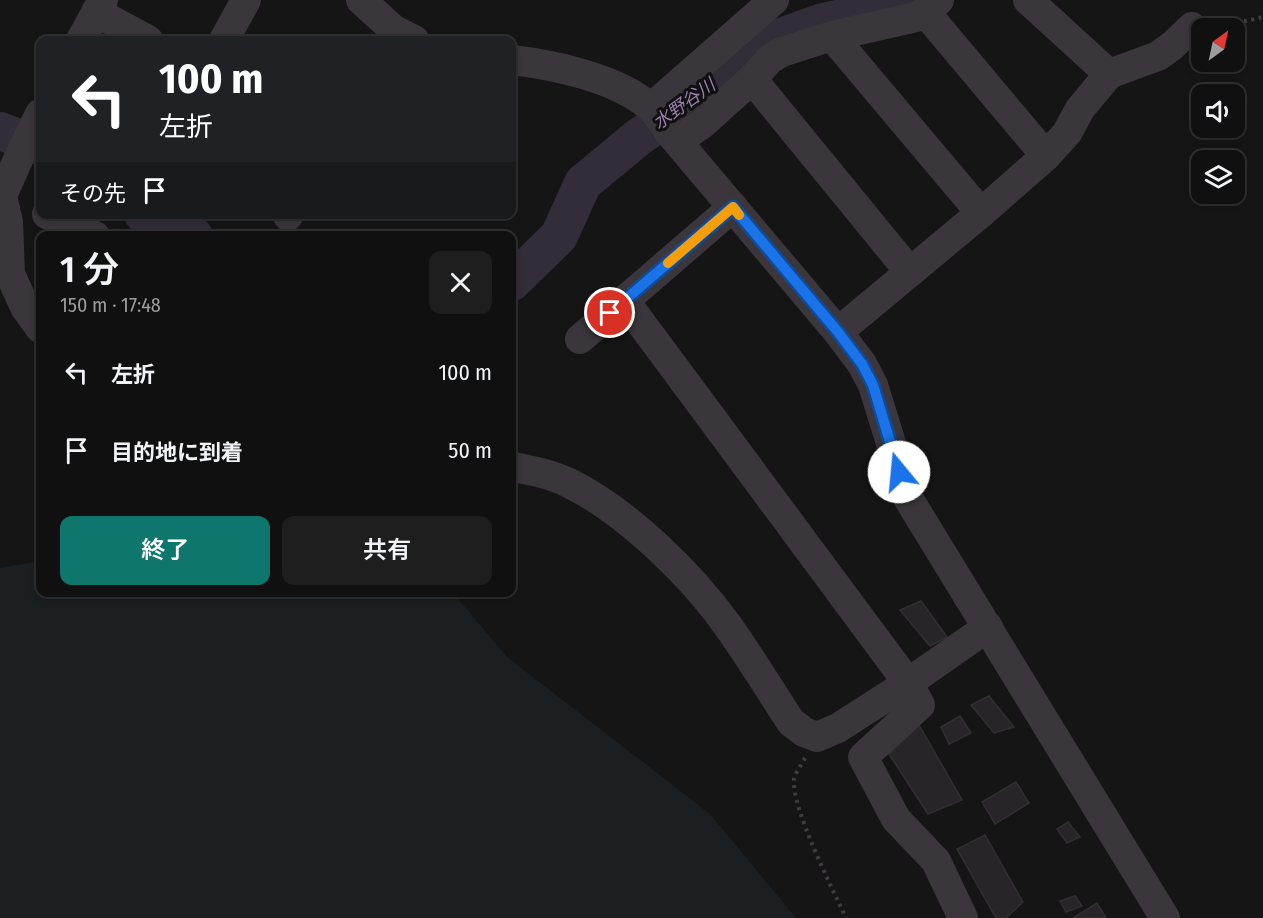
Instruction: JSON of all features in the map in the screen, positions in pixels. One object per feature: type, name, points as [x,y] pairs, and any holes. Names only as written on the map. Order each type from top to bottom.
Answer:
[{"type":"street","points":[[226,36],[246,0]]},
{"type":"street","points":[[361,0],[397,36]]},
{"type":"street","points":[[664,125],[774,0]]},
{"type":"street","points":[[1028,0],[1109,74]]},
{"type":"street","points":[[83,36],[100,6],[142,36]]},
{"type":"street","points":[[664,125],[702,124],[752,79],[770,59],[782,52],[832,36],[916,16],[932,6],[1046,156]]},
{"type":"street","points":[[838,332],[1046,156],[1067,133],[1080,109],[1109,74],[1158,56],[1191,28]]},
{"type":"street","points":[[832,36],[981,213]]},
{"type":"street","points":[[516,61],[571,70],[630,94],[664,125],[838,332],[862,364],[873,385],[908,498],[1165,918]]},
{"type":"street","points":[[752,79],[909,271]]},
{"type":"street","points":[[32,130],[1,196],[8,222],[10,274],[36,322]]},
{"type":"street","points":[[1,196],[36,210]]},
{"type":"street","points":[[580,339],[733,207]]},
{"type":"street","points":[[58,219],[84,231]]},
{"type":"street","points":[[624,300],[908,683],[920,705],[863,757],[896,819],[936,861],[963,918]]},
{"type":"street","points":[[516,468],[535,470],[567,482],[602,501],[661,550],[697,587],[728,625],[791,722],[804,732],[817,736],[838,728],[988,627]]},
{"type":"path","points":[[1245,21],[1263,17]]},
{"type":"path","points":[[817,736],[794,779],[814,848],[846,918]]},
{"type":"shaded area","points":[[36,562],[36,597],[456,597],[507,657],[710,814],[796,918],[0,918],[0,568]]},
{"type":"building","points":[[921,601],[947,637],[930,646],[900,610]]},
{"type":"building","points":[[989,696],[1014,727],[994,733],[971,705]]},
{"type":"building","points":[[960,716],[971,733],[949,744],[941,727]]},
{"type":"building","points":[[919,725],[962,800],[928,814],[889,754]]},
{"type":"building","points":[[1016,782],[1029,803],[995,824],[982,802]]},
{"type":"building","points":[[1068,822],[1080,837],[1067,843],[1057,829]]},
{"type":"building","points":[[985,835],[1023,902],[1006,918],[996,918],[957,849]]},
{"type":"building","points":[[1075,896],[1082,906],[1066,912],[1060,901]]},
{"type":"building","points":[[1097,903],[1106,918],[1073,918]]},
{"type":"waterway","name":"水野谷川","points":[[516,278],[559,236],[583,183],[640,136],[690,104],[758,45],[823,22],[899,6],[907,0]]},
{"type":"waterway","name":"水野谷川","points":[[0,131],[36,144]]},
{"type":"waterway","name":"水野谷川","points":[[155,219],[182,231]]},
{"type":"slow traffic","points":[[668,263],[733,207],[739,215]]},
{"type":"route","points":[[610,313],[733,207],[862,364],[873,385],[899,472]]}]
